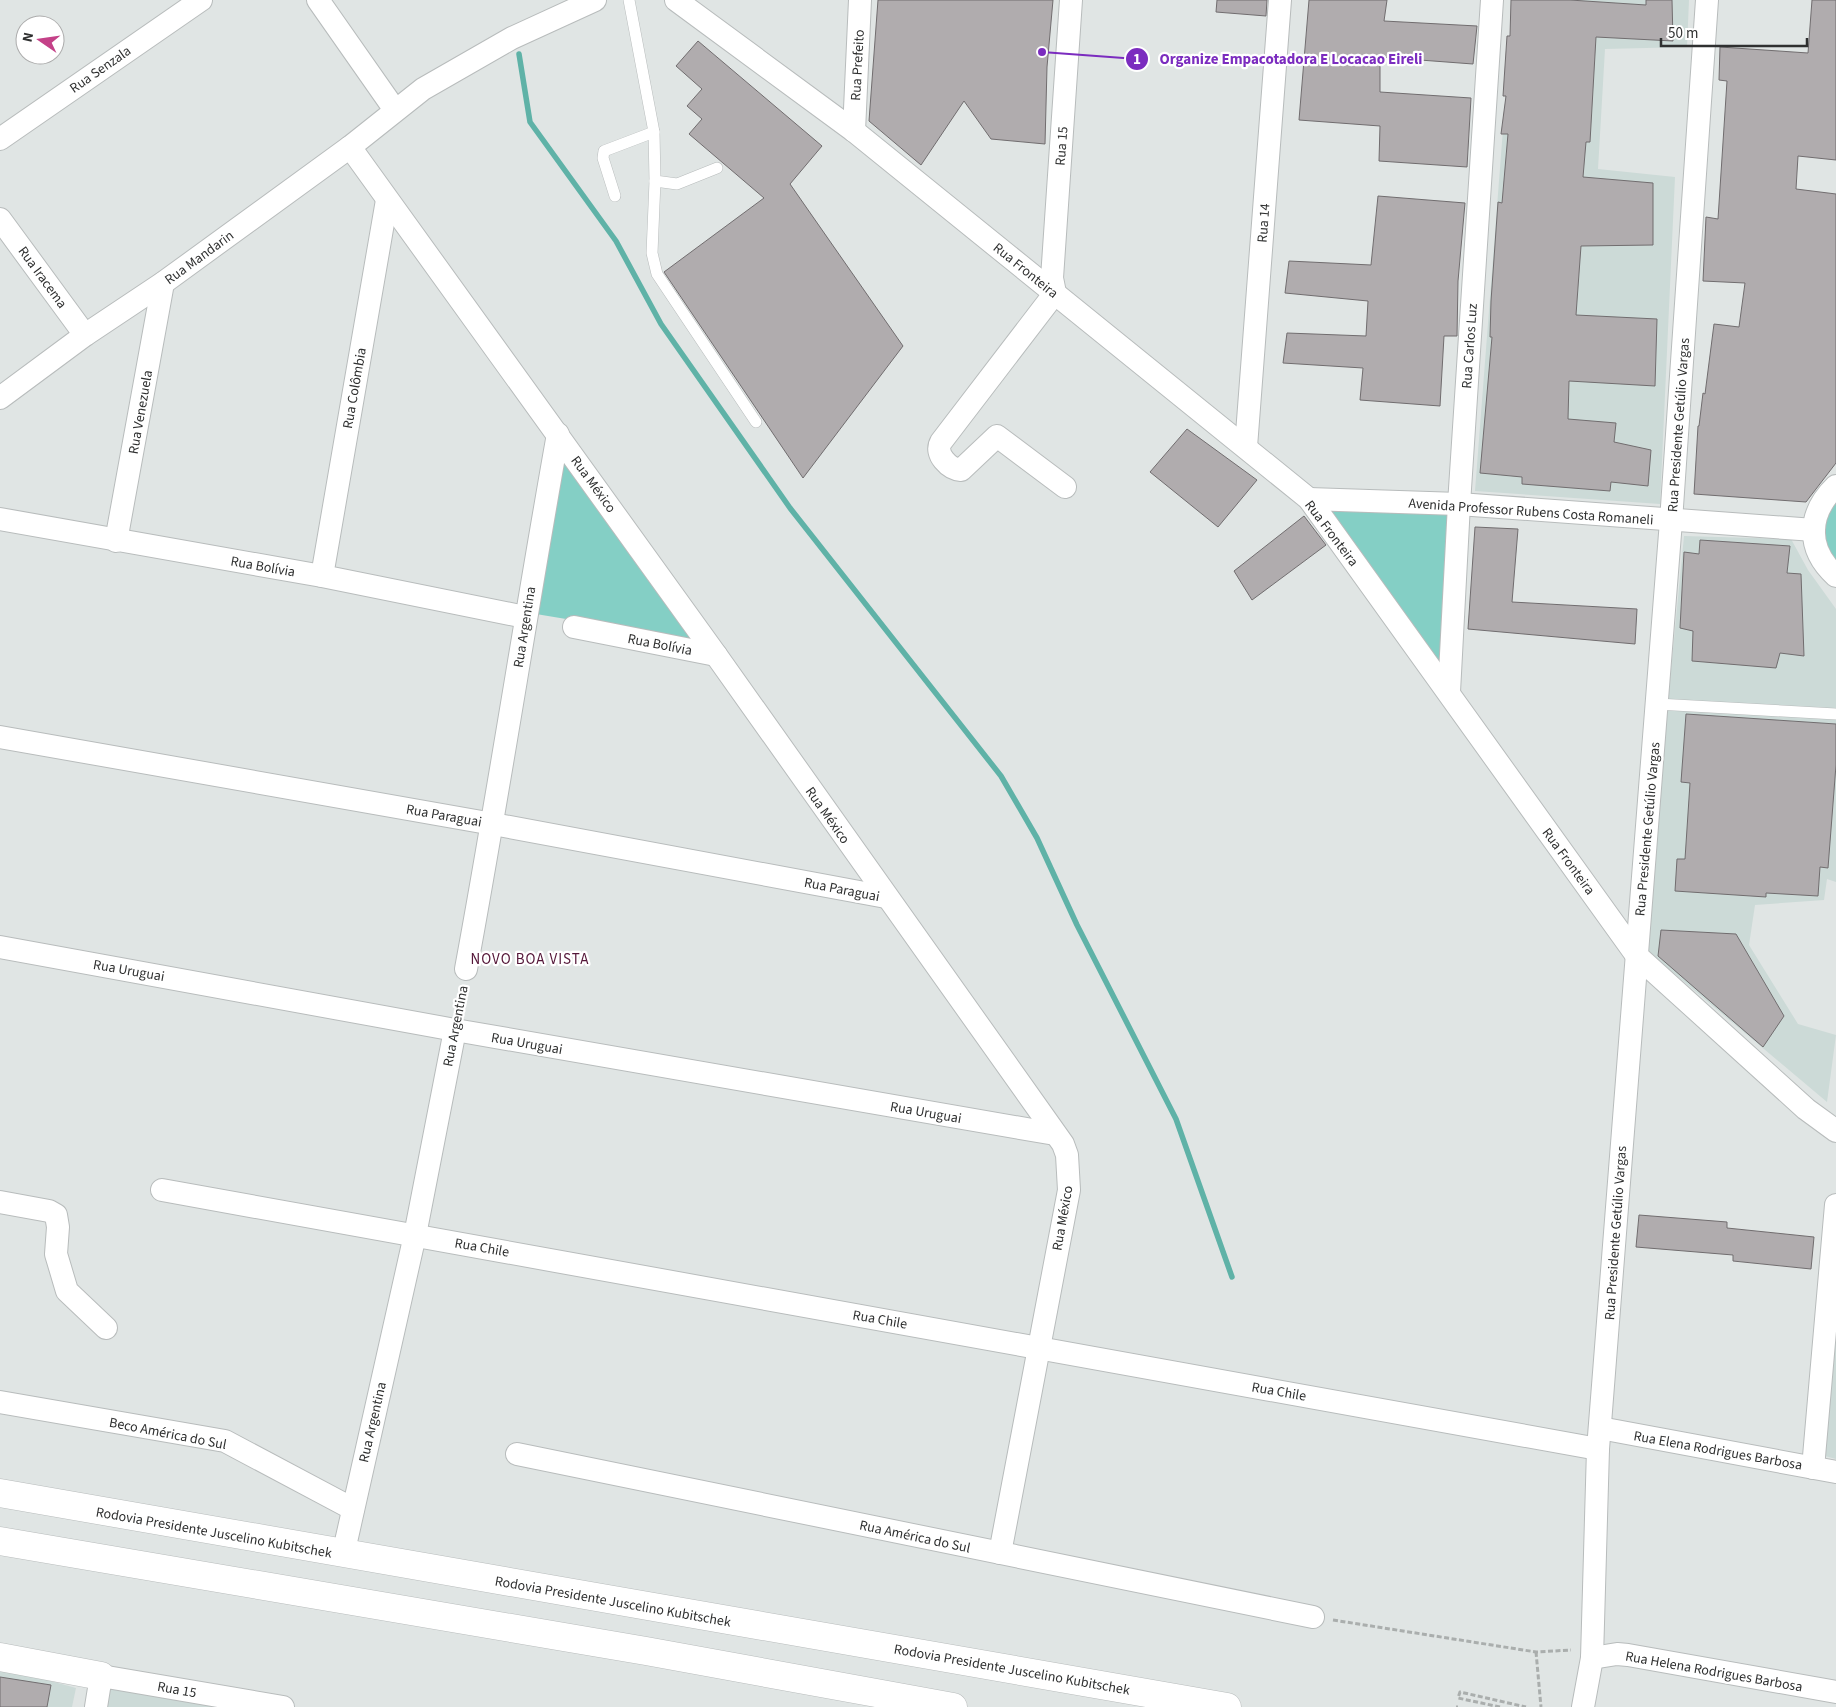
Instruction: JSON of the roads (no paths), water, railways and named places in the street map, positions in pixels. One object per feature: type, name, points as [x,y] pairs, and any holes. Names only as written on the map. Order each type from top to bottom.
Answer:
[{"type":"highway","name":"Rodovia Presidente Juscelino Kubitschek","points":[[0,1493],[343,1555],[1022,1670],[1227,1707]]},
{"type":"highway","points":[[0,1541],[588,1640],[951,1707]]},
{"type":"highway","points":[[0,1657],[101,1676]]},
{"type":"street","name":"Rua Senzala","points":[[0,139],[201,0]]},
{"type":"street","points":[[318,0],[395,110]]},
{"type":"street","name":"Rua Mandarin","points":[[0,398],[85,335],[163,283],[350,147],[423,89],[512,38],[595,0]]},
{"type":"street","name":"Rua Fronteira","points":[[676,0],[854,131],[1309,499],[1637,956],[1806,1109],[1836,1131]]},
{"type":"street","name":"Rua Prefeito","points":[[854,131],[860,0]]},
{"type":"street","name":"Rua 15","points":[[1055,293],[1052,278],[1071,0]]},
{"type":"street","name":"Rua 14","points":[[1246,447],[1280,0]]},
{"type":"street","name":"Rua Carlos Luz","points":[[1449,692],[1459,504],[1492,0]]},
{"type":"street","name":"Rua Presidente Getúlio Vargas","points":[[1583,1707],[1592,1653],[1599,1439],[1672,521],[1707,0]]},
{"type":"street","name":"Rua México","points":[[350,147],[716,655],[1056,1134],[1067,1155],[1069,1190],[1037,1348],[1000,1553]]},
{"type":"street","name":"Rua Colômbia","points":[[322,576],[387,200]]},
{"type":"street","name":"Rua Iracema","points":[[0,219],[85,335]]},
{"type":"street","name":"Rua Venezuela","points":[[116,541],[163,283]]},
{"type":"street","points":[[1055,293],[941,442],[938,451],[956,469],[961,470],[997,436],[1065,487]]},
{"type":"street","name":"Rua Argentina","points":[[466,968],[493,824],[525,617],[558,434]]},
{"type":"street","points":[[1836,486],[1824,498],[1816,513],[1814,530],[1816,549],[1826,566],[1836,576]]},
{"type":"street","name":"Avenida Professor Rubens Costa Romaneli","points":[[1309,499],[1459,504],[1814,530]]},
{"type":"street","name":"Rua Bolívia","points":[[0,519],[322,576],[525,617]]},
{"type":"street","name":"Rua Bolívia","points":[[574,628],[716,655]]},
{"type":"street","name":"Rua Paraguai","points":[[0,736],[493,824],[886,897]]},
{"type":"street","name":"Rua Uruguai","points":[[0,947],[455,1030],[1056,1134]]},
{"type":"street","name":"Rua Argentina","points":[[343,1555],[415,1235],[455,1030]]},
{"type":"street","name":"Rua Chile","points":[[162,1190],[1037,1348],[1599,1439]]},
{"type":"street","points":[[0,1202],[49,1211],[56,1215],[58,1226],[56,1254],[67,1291],[106,1328]]},
{"type":"street","points":[[1813,1468],[1836,1206]]},
{"type":"street","name":"Beco América do Sul","points":[[0,1402],[225,1441],[353,1509]]},
{"type":"street","name":"Rua Elena Rodrigues Barbosa","points":[[1599,1439],[1836,1472]]},
{"type":"street","name":"Rua América do Sul","points":[[517,1454],[1313,1617]]},
{"type":"street","name":"Rua Presidente Getúlio Vargas","points":[[1567,1707],[1592,1653]]},
{"type":"street","name":"Rua Helena Rodrigues Barbosa","points":[[1592,1653],[1628,1655],[1836,1692]]},
{"type":"street","points":[[96,1707],[101,1676]]},
{"type":"street","name":"Rua 15","points":[[101,1676],[283,1707]]},
{"type":"lane","points":[[629,0],[654,132],[655,181],[652,253],[657,274],[756,422]]},
{"type":"lane","points":[[615,196],[603,158],[604,151],[654,132]]},
{"type":"lane","points":[[655,181],[677,184],[717,168]]},
{"type":"lane","points":[[1657,704],[1836,714]]},
{"type":"waterway","points":[[519,54],[530,122],[616,241],[661,324],[790,508],[1001,776],[1037,838],[1077,925],[1176,1119],[1232,1277]]},
{"type":"place","name":"Organize Empacotadora E Locacao Eireli","points":[[1042,52]]},
{"type":"district","name":"NOVO BOA VISTA","points":[[530,959]]}]
